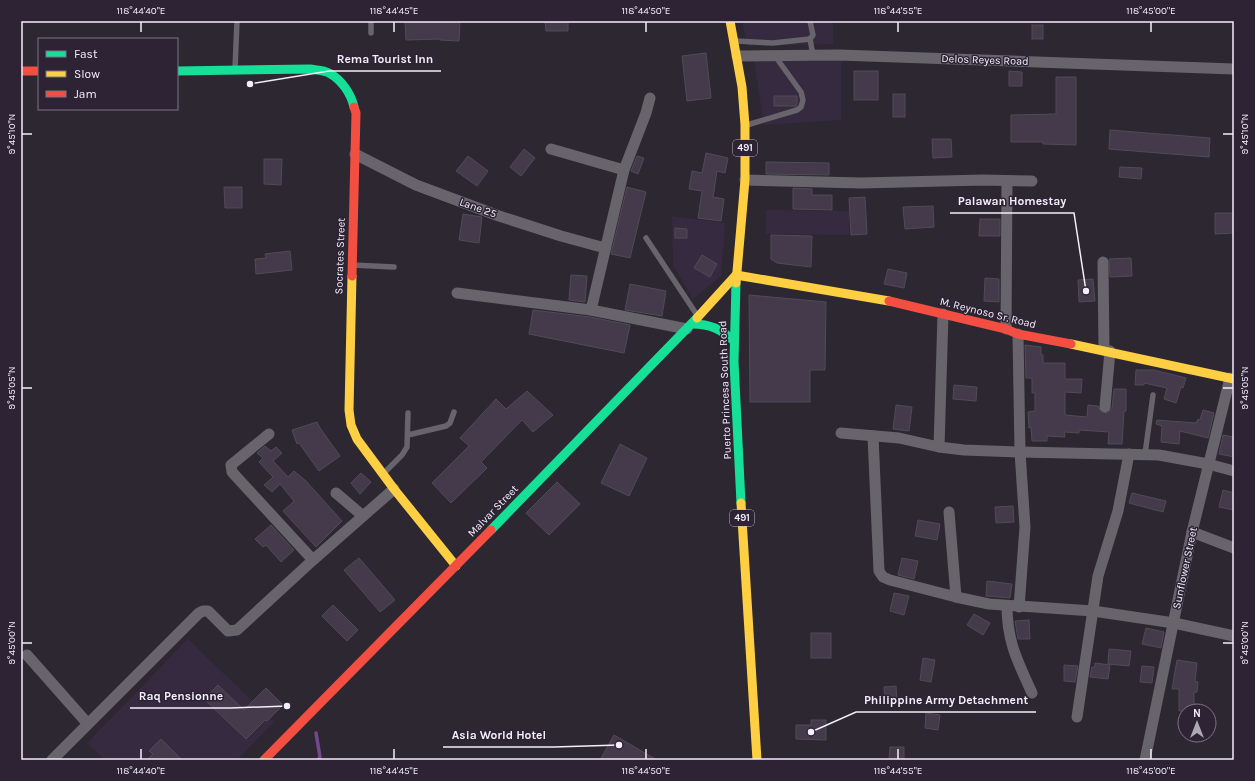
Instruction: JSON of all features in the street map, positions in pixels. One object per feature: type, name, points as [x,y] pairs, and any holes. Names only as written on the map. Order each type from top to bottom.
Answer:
[{"type":"main road","name":"Puerto Princesa South Road","points":[[730,21],[742,86],[745,125],[745,180],[736,275],[734,341],[738,453],[757,760]]},
{"type":"main road","name":"Socrates Street","points":[[178,71],[310,69],[329,73],[344,86],[356,113],[349,410],[351,425],[357,439],[394,489],[456,566]]},
{"type":"main road","points":[[21,72],[38,71]]},
{"type":"main road","name":"M. Reynoso Sr. Road","points":[[736,275],[890,302],[1006,329],[1018,334],[1107,350],[1232,378]]},
{"type":"main road","name":"Malvar Street","points":[[264,760],[456,566],[692,323],[736,275]]},
{"type":"main road","points":[[692,323],[714,326],[726,333],[734,341]]},
{"type":"street","name":"Delos Reyes Road","points":[[737,56],[813,55],[1234,69]]},
{"type":"street","points":[[591,310],[624,170],[650,98]]},
{"type":"street","points":[[552,149],[624,170]]},
{"type":"street","name":"Lane 25","points":[[355,154],[416,185],[561,236],[605,248]]},
{"type":"street","points":[[745,180],[861,183],[984,180],[1032,181]]},
{"type":"street","points":[[1006,329],[1007,181]]},
{"type":"street","points":[[1103,262],[1107,350],[1105,407]]},
{"type":"street","points":[[457,294],[692,323]]},
{"type":"street","points":[[939,447],[943,314]]},
{"type":"street","points":[[1018,334],[1020,452],[1025,527],[1019,607]]},
{"type":"street","name":"Sunflower Street","points":[[1145,760],[1192,532],[1208,464],[1232,378]]},
{"type":"street","points":[[841,433],[915,441],[939,447],[964,450],[1159,455],[1208,464],[1234,471]]},
{"type":"street","points":[[269,434],[231,465],[230,469],[313,560]]},
{"type":"street","points":[[873,436],[879,571],[880,574],[890,580],[989,604],[1093,611],[1174,624],[1234,636]]},
{"type":"street","points":[[1077,717],[1098,576],[1118,511],[1129,454]]},
{"type":"street","points":[[52,760],[199,612],[208,611],[228,631],[237,630],[313,560],[394,489]]},
{"type":"street","points":[[336,493],[363,516]]},
{"type":"street","points":[[949,512],[956,597]]},
{"type":"street","points":[[1192,532],[1234,548]]},
{"type":"street","points":[[1008,606],[1007,621],[1011,643],[1032,694]]},
{"type":"street","points":[[27,655],[88,724]]},
{"type":"lane","points":[[235,70],[237,21]]},
{"type":"lane","points":[[371,21],[371,33]]},
{"type":"lane","points":[[810,21],[812,34],[810,39],[813,55]]},
{"type":"lane","points":[[734,41],[774,43],[810,39]]},
{"type":"lane","points":[[745,125],[797,110],[801,107],[803,100],[800,92],[775,56]]},
{"type":"lane","points":[[646,238],[692,323]]},
{"type":"lane","points":[[352,265],[394,267]]},
{"type":"lane","points":[[1145,454],[1153,395]]},
{"type":"lane","points":[[383,474],[402,455],[407,447],[408,412]]},
{"type":"lane","points":[[408,435],[446,426],[450,423],[454,412]]},
{"type":"shaded area","points":[[742,21],[833,21],[833,44],[748,46]]},
{"type":"shaded area","points":[[754,61],[841,61],[841,120],[764,125]]},
{"type":"shaded area","points":[[766,210],[849,211],[849,235],[766,234]]},
{"type":"shaded area","points":[[672,216],[725,223],[721,276],[693,299],[673,265]]},
{"type":"shaded area","points":[[188,639],[274,722],[237,760],[105,760],[87,743]]},
{"type":"building","points":[[405,21],[460,21],[459,41],[440,39],[406,40]]},
{"type":"building","points":[[545,21],[568,21],[568,31],[546,31]]},
{"type":"building","points":[[1032,25],[1043,25],[1043,39],[1032,39]]},
{"type":"building","points":[[706,53],[711,98],[687,101],[682,56]]},
{"type":"building","points":[[854,71],[878,71],[878,100],[854,100]]},
{"type":"building","points":[[1009,71],[1022,72],[1022,86],[1009,86]]},
{"type":"building","points":[[1056,77],[1076,77],[1076,145],[1043,144],[1043,142],[1011,142],[1011,115],[1056,114]]},
{"type":"building","points":[[893,94],[905,94],[905,117],[893,117]]},
{"type":"building","points":[[774,96],[797,96],[797,104],[796,106],[774,106]]},
{"type":"building","points":[[1110,130],[1210,138],[1209,157],[1109,149]]},
{"type":"building","points":[[932,139],[951,139],[952,157],[933,158]]},
{"type":"building","points":[[524,149],[535,158],[521,176],[510,167]]},
{"type":"building","points":[[706,153],[728,158],[725,173],[717,171],[713,197],[724,199],[721,221],[698,218],[702,191],[689,189],[692,171],[702,173]]},
{"type":"building","points":[[468,156],[488,171],[477,186],[456,171]]},
{"type":"building","points":[[637,156],[644,158],[638,174],[631,171]]},
{"type":"building","points":[[264,159],[282,159],[281,185],[264,184]]},
{"type":"building","points":[[766,162],[829,163],[829,175],[766,174]]},
{"type":"building","points":[[1120,167],[1142,168],[1141,179],[1119,177]]},
{"type":"building","points":[[224,187],[242,187],[242,208],[225,208]]},
{"type":"building","points":[[627,187],[646,192],[630,258],[611,254]]},
{"type":"building","points":[[793,188],[812,189],[812,195],[832,195],[832,210],[793,209]]},
{"type":"building","points":[[865,197],[867,234],[851,235],[849,198]]},
{"type":"building","points":[[933,206],[934,227],[905,229],[903,207]]},
{"type":"building","points":[[1215,213],[1234,213],[1234,233],[1215,234]]},
{"type":"building","points":[[463,214],[482,217],[479,243],[459,240]]},
{"type":"building","points":[[980,219],[1000,219],[1000,236],[979,236]]},
{"type":"building","points":[[675,228],[687,229],[687,238],[675,238]]},
{"type":"building","points":[[771,235],[812,236],[811,267],[777,263],[771,259]]},
{"type":"building","points":[[290,251],[292,270],[256,274],[255,259],[266,258],[265,254]]},
{"type":"building","points":[[702,255],[717,264],[710,277],[694,268]]},
{"type":"building","points":[[1131,258],[1132,276],[1110,277],[1109,259]]},
{"type":"building","points":[[888,269],[907,273],[904,288],[884,284]]},
{"type":"building","points":[[571,275],[587,276],[585,302],[569,300]]},
{"type":"building","points":[[985,278],[999,279],[999,302],[984,301]]},
{"type":"building","points":[[1093,279],[1095,301],[1079,302],[1078,280]]},
{"type":"building","points":[[630,284],[666,291],[662,316],[625,310]]},
{"type":"building","points":[[749,295],[826,302],[825,370],[810,370],[810,402],[750,402]]},
{"type":"building","points":[[533,310],[590,317],[630,325],[624,353],[529,334]]},
{"type":"building","points":[[1025,345],[1041,347],[1043,363],[1065,363],[1065,379],[1082,379],[1081,393],[1065,392],[1065,415],[1087,417],[1088,405],[1098,406],[1101,412],[1108,413],[1112,408],[1114,389],[1126,389],[1126,411],[1124,411],[1122,444],[1108,444],[1109,432],[1079,430],[1079,433],[1064,432],[1065,437],[1047,436],[1047,441],[1032,441],[1028,412],[1035,411],[1035,393],[1032,393],[1032,378],[1026,378]]},
{"type":"building","points":[[1136,370],[1154,370],[1186,378],[1183,388],[1181,387],[1176,403],[1164,399],[1167,388],[1144,383],[1144,385],[1135,385]]},
{"type":"building","points":[[954,385],[977,387],[976,401],[953,399]]},
{"type":"building","points":[[527,391],[553,415],[533,432],[522,420],[481,462],[487,468],[451,503],[432,483],[469,446],[460,438],[496,399],[506,409]]},
{"type":"building","points":[[896,405],[912,407],[909,431],[893,429]]},
{"type":"building","points":[[1203,410],[1214,413],[1208,438],[1180,431],[1179,444],[1161,442],[1162,426],[1156,424],[1157,420],[1196,423],[1198,419],[1200,420]]},
{"type":"building","points":[[317,422],[340,456],[319,471],[299,443],[297,444],[292,430]]},
{"type":"building","points":[[1223,435],[1234,437],[1234,457],[1219,454]]},
{"type":"building","points":[[620,444],[647,458],[629,496],[601,483]]},
{"type":"building","points":[[265,446],[271,451],[276,447],[282,453],[273,461],[288,477],[294,471],[306,481],[342,521],[316,547],[283,511],[294,501],[280,484],[272,492],[264,485],[273,477],[259,462],[263,458],[257,453]]},
{"type":"building","points":[[361,473],[371,482],[360,494],[351,483]]},
{"type":"building","points":[[557,482],[580,504],[549,535],[526,513]]},
{"type":"building","points":[[1223,490],[1234,493],[1234,510],[1219,507]]},
{"type":"building","points":[[1132,493],[1166,501],[1163,512],[1129,503]]},
{"type":"building","points":[[1013,506],[1014,522],[996,523],[995,507]]},
{"type":"building","points":[[918,520],[940,524],[937,540],[915,536]]},
{"type":"building","points":[[271,525],[294,550],[281,562],[266,545],[263,547],[255,539]]},
{"type":"building","points":[[359,558],[395,600],[380,612],[344,570]]},
{"type":"building","points":[[902,558],[918,561],[914,579],[898,575]]},
{"type":"building","points":[[987,581],[1012,584],[1010,598],[986,596]]},
{"type":"building","points":[[894,593],[909,596],[904,615],[890,611]]},
{"type":"building","points":[[333,605],[358,630],[347,641],[322,616]]},
{"type":"building","points":[[974,614],[990,623],[983,635],[967,625]]},
{"type":"building","points":[[1029,620],[1030,639],[1018,639],[1015,621]]},
{"type":"building","points":[[1146,628],[1164,632],[1161,648],[1142,644]]},
{"type":"building","points":[[811,633],[831,633],[831,658],[811,658]]},
{"type":"building","points":[[1109,649],[1131,651],[1129,666],[1108,664]]},
{"type":"building","points":[[923,658],[935,660],[931,682],[920,680]]},
{"type":"building","points":[[1177,660],[1197,663],[1195,681],[1198,682],[1197,692],[1194,692],[1194,703],[1179,703],[1179,689],[1172,689]]},
{"type":"building","points":[[1095,663],[1110,665],[1108,679],[1090,677],[1092,667],[1095,667]]},
{"type":"building","points":[[1064,665],[1078,666],[1075,682],[1064,681]]},
{"type":"building","points":[[1142,666],[1154,667],[1152,683],[1140,682]]},
{"type":"building","points":[[218,685],[244,710],[266,688],[283,705],[246,739],[204,699]]},
{"type":"building","points":[[896,686],[897,703],[885,704],[884,687]]},
{"type":"building","points":[[926,713],[940,715],[938,730],[925,728]]},
{"type":"building","points":[[811,720],[826,720],[826,740],[796,739],[796,725],[811,725]]},
{"type":"building","points":[[614,735],[657,760],[600,760]]},
{"type":"building","points":[[161,739],[182,760],[147,760],[153,754],[149,751]]},
{"type":"building","points":[[890,747],[904,747],[904,760],[889,760]]},
{"type":"waterway","points":[[316,733],[320,757],[318,760]]},
{"type":"traffic: fast","points":[[178,71],[310,69],[327,72],[342,83],[351,97],[354,107]]},
{"type":"traffic: fast","points":[[736,283],[734,362],[741,503]]},
{"type":"traffic: fast","points":[[491,530],[697,318]]},
{"type":"traffic: fast","points":[[692,324],[715,328],[734,341]]},
{"type":"traffic: slow","points":[[730,21],[742,87],[745,125],[745,180],[736,283]]},
{"type":"traffic: slow","points":[[697,318],[736,275],[889,301]]},
{"type":"traffic: slow","points":[[352,276],[349,410],[351,425],[357,439],[394,489],[456,566]]},
{"type":"traffic: slow","points":[[1071,344],[1234,379]]},
{"type":"traffic: slow","points":[[741,503],[757,760]]},
{"type":"traffic: jam","points":[[21,71],[38,71]]},
{"type":"traffic: jam","points":[[352,276],[356,113],[354,107]]},
{"type":"traffic: jam","points":[[889,301],[1006,329],[1018,334],[1071,344]]},
{"type":"traffic: jam","points":[[264,760],[491,530]]},
{"type":"place","name":"Rema Tourist Inn","points":[[250,84]]},
{"type":"place","name":"Palawan Homestay","points":[[1086,291]]},
{"type":"place","name":"Raq Pensionne","points":[[287,706]]},
{"type":"place","name":"Philippine Army Detachment","points":[[811,732]]},
{"type":"place","name":"Asia World Hotel","points":[[619,745]]}]
